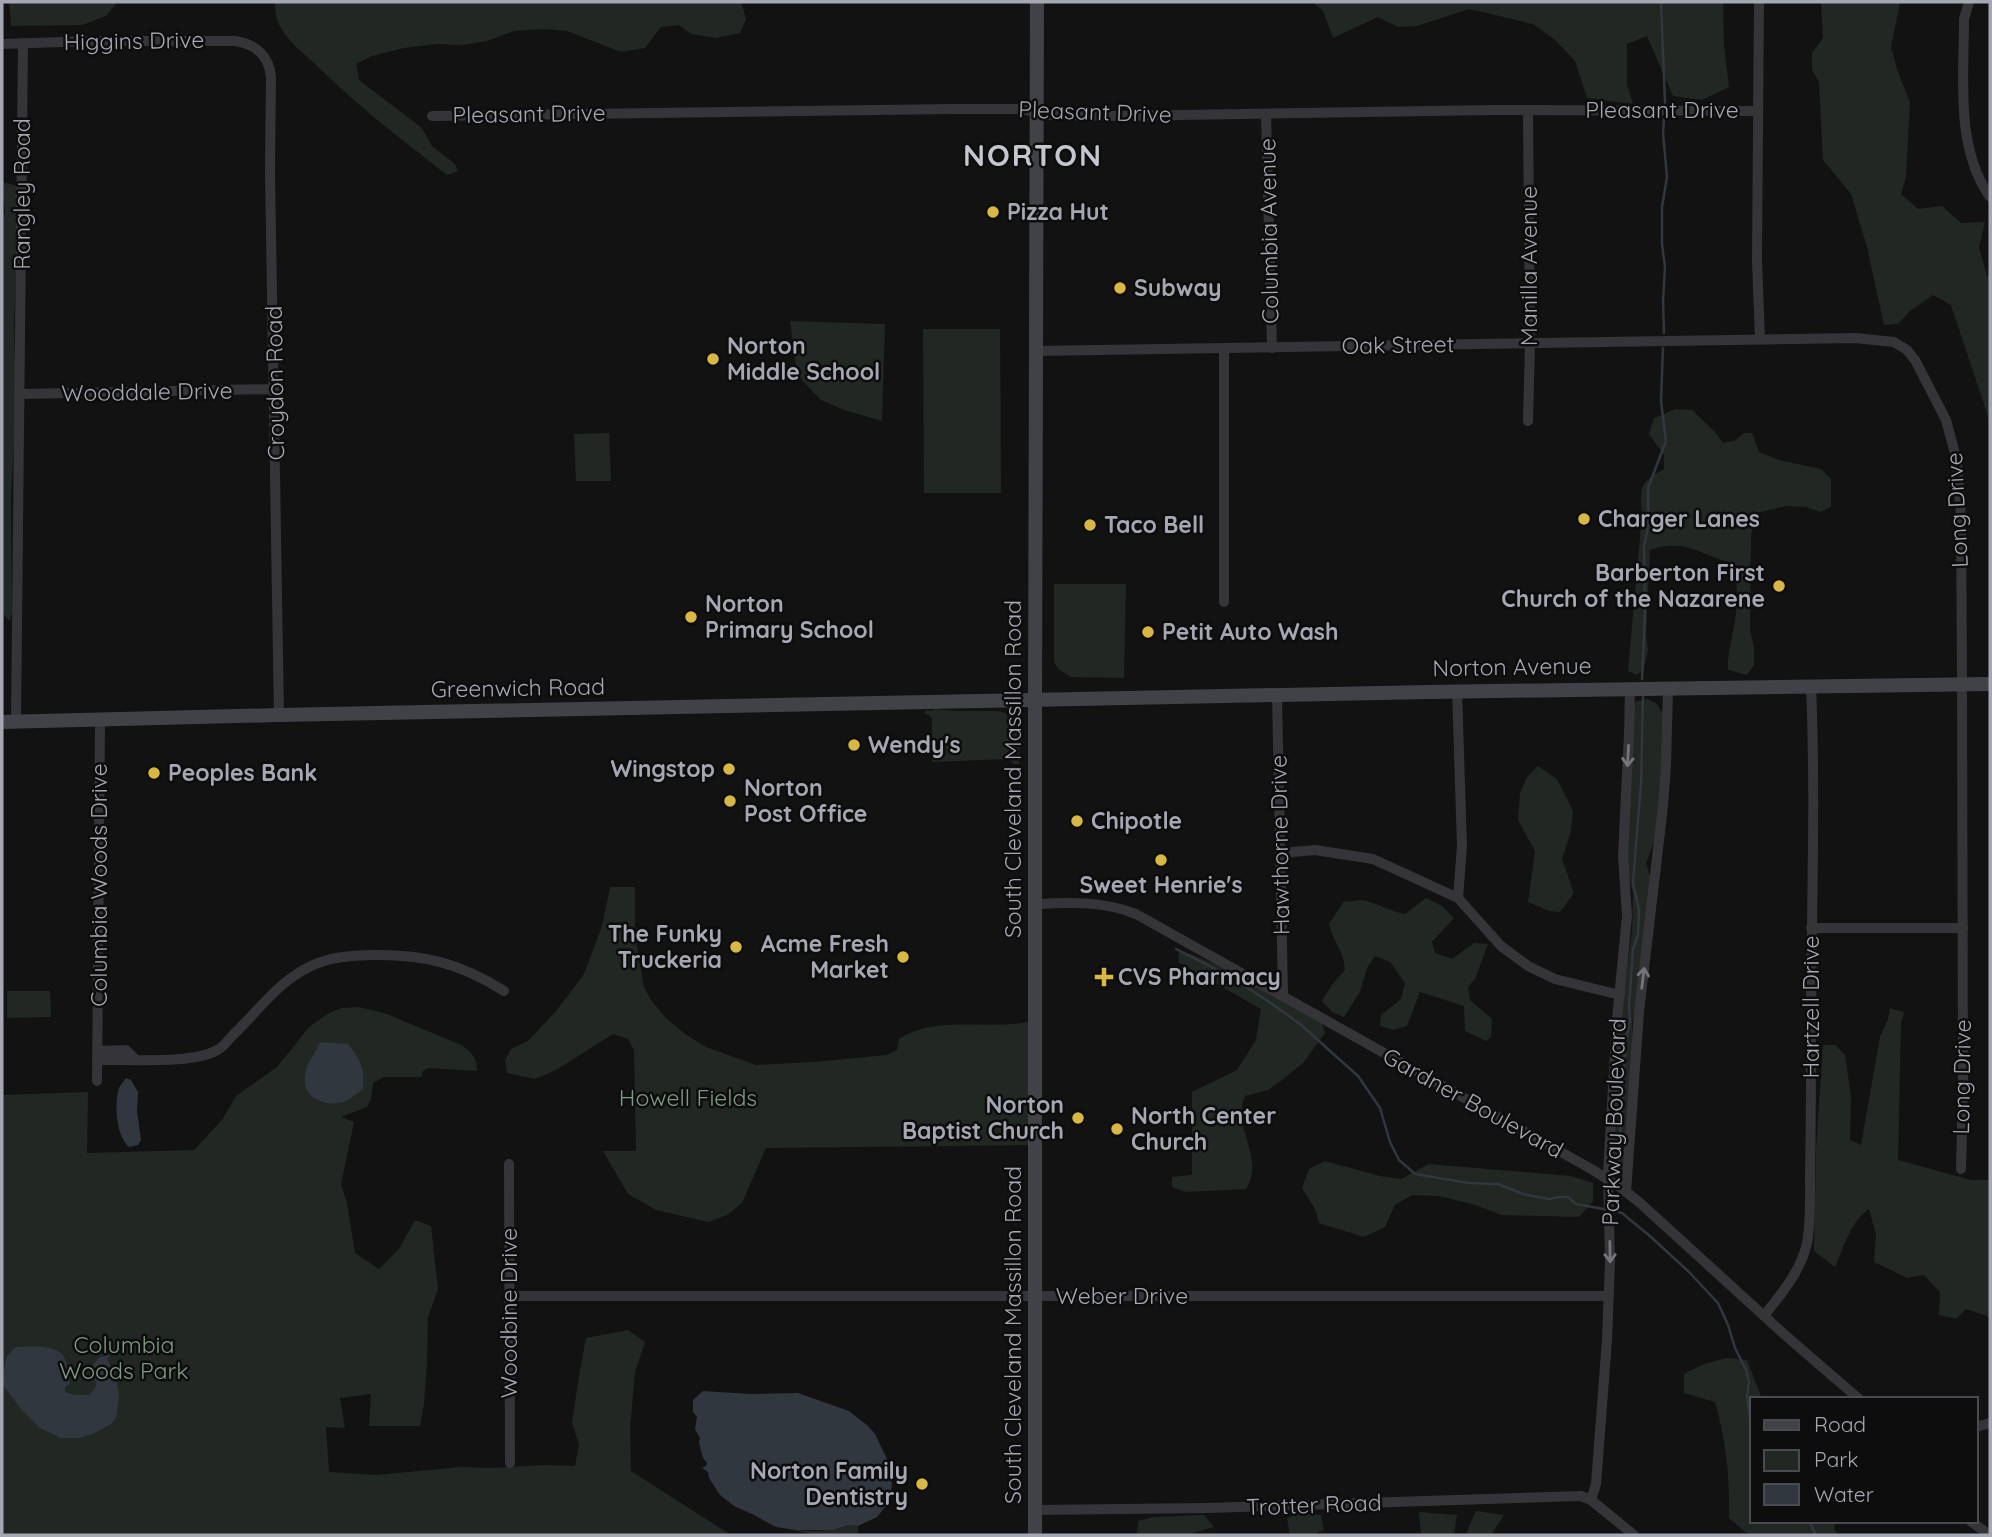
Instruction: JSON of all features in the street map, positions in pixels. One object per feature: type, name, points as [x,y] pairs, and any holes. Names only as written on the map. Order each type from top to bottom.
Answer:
[{"type":"main road","name":"South Cleveland Massillon Road","points":[[1035,1535],[1037,2]]},
{"type":"main road","name":"Norton Avenue","points":[[1035,700],[1990,684]]},
{"type":"main road","name":"Greenwich Road","points":[[9,722],[1035,700]]},
{"type":"street","points":[[1759,2],[1760,339]]},
{"type":"street","points":[[1969,2],[1964,19],[1965,131],[1974,167],[1990,197]]},
{"type":"street","name":"Higgins Drive","points":[[2,44],[235,41],[249,44],[263,54]]},
{"type":"street","name":"Rangley Road","points":[[9,722],[20,394],[23,43]]},
{"type":"street","name":"Croydon Road","points":[[263,54],[271,77],[270,172],[279,715]]},
{"type":"street","name":"Pleasant Drive","points":[[432,116],[1022,108],[1036,113],[1064,116],[1758,111]]},
{"type":"street","name":"Manilla Avenue","points":[[1528,111],[1528,421]]},
{"type":"street","name":"Columbia Avenue","points":[[1266,115],[1272,348]]},
{"type":"street","name":"Oak Street","points":[[1035,351],[1760,339]]},
{"type":"street","name":"Long Drive","points":[[1760,339],[1874,339],[1894,342],[1901,346],[1915,360],[1946,420],[1957,461],[1961,516],[1962,684],[1961,1169]]},
{"type":"street","points":[[1224,348],[1224,602]]},
{"type":"street","name":"Wooddale Drive","points":[[20,394],[275,389]]},
{"type":"street","name":"Hartzell Drive","points":[[1765,1315],[1788,1285],[1807,1243],[1811,1128],[1811,686]]},
{"type":"street","name":"Parkway Boulevard","points":[[1591,1500],[1596,1484],[1609,1296],[1609,1180],[1627,922],[1623,856],[1630,688]]},
{"type":"street","name":"Parkway Boulevard","points":[[1626,1192],[1639,1012],[1664,792],[1668,688]]},
{"type":"street","points":[[1457,691],[1462,846],[1458,898]]},
{"type":"street","name":"Hawthorne Drive","points":[[1277,695],[1283,995]]},
{"type":"street","name":"Columbia Woods Drive","points":[[97,1081],[100,720]]},
{"type":"street","points":[[1281,853],[1315,850],[1373,859],[1458,898],[1501,946],[1528,966],[1555,979],[1620,995]]},
{"type":"street","name":"Gardner Boulevard","points":[[1035,904],[1090,903],[1128,911],[1158,925],[1609,1180],[1626,1192],[1857,1397]]},
{"type":"street","points":[[1811,928],[1962,928]]},
{"type":"street","points":[[98,1055],[127,1050],[135,1059],[192,1059],[219,1049],[289,979],[308,967],[335,957],[421,957],[457,967],[504,991]]},
{"type":"street","name":"Woodbine Drive","points":[[509,1164],[510,1463]]},
{"type":"street","name":"Weber Drive","points":[[509,1296],[1609,1296]]},
{"type":"street","name":"Trotter Road","points":[[1036,1510],[1206,1508],[1568,1496],[1591,1500]]},
{"type":"street","points":[[1591,1500],[1634,1535]]},
{"type":"street","points":[[1973,1523],[1990,1535]]},
{"type":"green space","points":[[9,2],[117,2],[106,16],[82,25],[11,26]]},
{"type":"green space","points":[[275,2],[741,2],[746,19],[740,33],[716,38],[691,34],[679,25],[661,27],[645,48],[621,52],[567,31],[543,29],[514,31],[487,41],[463,45],[437,44],[404,48],[372,56],[356,64],[359,80],[422,128],[432,146],[455,164],[458,171],[447,175],[362,107],[296,47],[279,25]]},
{"type":"green space","points":[[1313,2],[1723,2],[1729,87],[1702,100],[1673,96],[1647,36],[1627,44],[1627,85],[1633,104],[1587,98],[1575,61],[1555,40],[1533,24],[1469,9],[1417,26],[1398,27],[1378,17],[1333,38],[1323,11]]},
{"type":"green space","points":[[1821,2],[1900,2],[1891,47],[1910,102],[1906,177],[1901,194],[1918,209],[1942,206],[1961,223],[1985,222],[1979,247],[1987,276],[1990,276],[1990,422],[1951,305],[1933,295],[1910,311],[1898,324],[1884,325],[1867,247],[1851,194],[1823,160],[1819,82],[1812,70],[1812,53],[1823,38]]},
{"type":"green space","points":[[2,182],[19,186],[14,324],[16,405],[11,496],[10,621],[2,613],[2,219],[5,213]]},
{"type":"green space","points":[[790,321],[885,324],[882,421],[821,400],[797,375]]},
{"type":"green space","points":[[923,329],[1000,329],[1001,493],[924,493]]},
{"type":"green space","points":[[1676,409],[1692,410],[1723,443],[1736,440],[1744,433],[1752,433],[1759,452],[1779,460],[1821,469],[1831,479],[1831,507],[1820,512],[1806,507],[1786,506],[1757,513],[1751,535],[1750,630],[1754,665],[1747,675],[1728,670],[1737,605],[1732,563],[1692,549],[1674,546],[1650,550],[1646,634],[1648,650],[1644,668],[1637,675],[1628,671],[1642,515],[1641,492],[1650,478],[1664,469],[1664,455],[1649,434],[1654,418]]},
{"type":"green space","points":[[609,433],[611,481],[576,481],[574,434]]},
{"type":"green space","points":[[1054,584],[1126,584],[1124,678],[1071,677],[1058,669],[1054,662]]},
{"type":"green space","points":[[1647,699],[1656,703],[1663,714],[1665,735],[1655,839],[1646,863],[1651,879],[1637,1001],[1632,1022],[1623,1171],[1615,1173],[1613,1164],[1619,1024],[1632,931],[1633,893],[1628,873],[1627,849],[1633,709],[1636,701]]},
{"type":"green space","points":[[926,710],[1006,713],[1018,732],[1019,764],[1014,764],[1009,759],[932,762],[932,719],[924,714]]},
{"type":"green space","points":[[1538,766],[1557,779],[1573,811],[1571,831],[1562,859],[1574,893],[1560,912],[1549,911],[1528,902],[1535,851],[1518,820],[1520,793],[1527,777]]},
{"type":"green space","name":"Howell Fields","points":[[610,887],[635,887],[635,935],[644,987],[651,1000],[665,1017],[706,1047],[756,1065],[887,1055],[897,1050],[899,1039],[929,1027],[1028,1022],[1029,1145],[766,1148],[742,1203],[727,1215],[708,1222],[656,1210],[628,1194],[603,1151],[636,1151],[634,1050],[628,1039],[613,1034],[556,1070],[535,1079],[507,1073],[505,1060],[511,1049],[528,1041],[556,1011],[584,974],[602,926]]},
{"type":"green space","points":[[1426,898],[1442,906],[1454,918],[1432,942],[1435,953],[1452,959],[1474,943],[1488,944],[1475,979],[1468,987],[1470,1000],[1492,1019],[1491,1037],[1486,1041],[1465,1031],[1464,1006],[1420,992],[1407,1026],[1393,1030],[1380,1026],[1381,1015],[1401,999],[1405,983],[1390,962],[1375,956],[1367,968],[1360,992],[1344,1017],[1332,1012],[1322,1001],[1345,970],[1343,957],[1329,924],[1344,901],[1365,901],[1405,914]]},
{"type":"green space","points":[[1179,950],[1234,974],[1322,1022],[1325,1033],[1303,1063],[1268,1090],[1245,1096],[1242,1120],[1252,1165],[1246,1189],[1186,1192],[1172,1187],[1172,1177],[1192,1175],[1192,1092],[1237,1070],[1256,1040],[1261,1009],[1178,962]]},
{"type":"green space","points":[[7,991],[50,991],[51,1017],[7,1018]]},
{"type":"green space","name":"Columbia Woods Park","points":[[359,1007],[387,1014],[461,1045],[473,1056],[477,1071],[428,1068],[423,1071],[422,1077],[384,1077],[373,1083],[367,1107],[341,1117],[354,1122],[341,1184],[347,1203],[355,1253],[379,1269],[399,1249],[415,1220],[431,1226],[438,1289],[428,1317],[427,1363],[420,1426],[369,1426],[371,1394],[340,1398],[345,1428],[326,1427],[329,1472],[377,1475],[460,1467],[575,1466],[579,1445],[572,1423],[586,1338],[628,1330],[645,1342],[635,1372],[630,1429],[631,1471],[731,1535],[2,1535],[2,1095],[88,1092],[87,1153],[194,1150],[222,1120],[236,1096],[277,1067],[309,1027],[329,1013],[342,1008]]},
{"type":"green space","points":[[1890,1008],[1904,1012],[1901,1024],[1898,1160],[1971,1180],[1990,1180],[1990,1317],[1966,1309],[1956,1319],[1939,1315],[1940,1292],[1924,1275],[1907,1278],[1874,1262],[1876,1234],[1869,1209],[1857,1220],[1835,1267],[1814,1251],[1816,1150],[1823,1045],[1835,1045],[1845,1055],[1851,1097],[1850,1140],[1861,1145],[1880,1037]]},
{"type":"green space","points":[[1325,1161],[1401,1179],[1429,1164],[1571,1176],[1593,1183],[1593,1201],[1579,1217],[1501,1215],[1476,1205],[1439,1196],[1412,1195],[1395,1205],[1385,1227],[1364,1237],[1319,1223],[1315,1209],[1302,1188],[1309,1169]]},
{"type":"green space","points":[[1726,1358],[1747,1360],[1761,1397],[1750,1397],[1750,1523],[1834,1523],[1838,1535],[1749,1535],[1729,1518],[1727,1459],[1715,1402],[1684,1393],[1684,1374],[1704,1364]]},
{"type":"green space","points":[[1476,1511],[1504,1515],[1491,1535],[1467,1535]]},
{"type":"green space","points":[[1419,1512],[1457,1515],[1454,1535],[1421,1535]]},
{"type":"green space","points":[[1299,1513],[1321,1515],[1324,1530],[1312,1535],[1290,1535],[1287,1518]]},
{"type":"green space","points":[[1204,1515],[1214,1527],[1186,1535],[1137,1535],[1138,1521],[1153,1517]]},
{"type":"green space","points":[[849,1525],[858,1526],[858,1535],[818,1535],[776,1527],[822,1531]]},
{"type":"water","points":[[320,1042],[348,1044],[356,1055],[361,1065],[363,1089],[352,1098],[339,1103],[327,1103],[315,1098],[307,1090],[306,1071]]},
{"type":"water","points":[[126,1078],[131,1080],[138,1092],[137,1111],[141,1140],[138,1145],[129,1147],[121,1135],[117,1110],[117,1094]]},
{"type":"water","points":[[16,1347],[42,1347],[60,1353],[65,1360],[70,1384],[65,1387],[65,1392],[75,1395],[90,1395],[96,1386],[93,1364],[100,1357],[111,1355],[107,1359],[115,1374],[119,1396],[116,1418],[93,1434],[79,1438],[61,1438],[40,1428],[2,1384],[7,1356]]},
{"type":"water","points":[[703,1391],[798,1393],[849,1411],[875,1434],[886,1457],[892,1481],[889,1502],[877,1517],[858,1526],[849,1525],[833,1530],[776,1527],[734,1506],[720,1495],[708,1472],[702,1468],[707,1463],[703,1458],[700,1438],[695,1429],[697,1417],[693,1412],[693,1400]]},
{"type":"waterway","points":[[1661,2],[1665,103]]},
{"type":"waterway","points":[[1664,119],[1667,177],[1662,207],[1664,333]]},
{"type":"waterway","points":[[1642,679],[1644,547],[1648,526],[1648,488],[1666,441],[1661,401],[1663,348]]},
{"type":"waterway","points":[[1618,1173],[1633,949],[1638,935],[1639,910],[1633,883],[1641,783],[1643,697]]},
{"type":"waterway","points":[[1176,949],[1227,975],[1268,1001],[1300,1024],[1358,1076],[1380,1108],[1390,1142],[1399,1160],[1415,1174],[1468,1183],[1498,1184],[1523,1194],[1549,1199],[1568,1197],[1576,1204],[1604,1209]]},
{"type":"waterway","points":[[1615,1211],[1622,1213],[1651,1237],[1718,1303],[1746,1370],[1750,1418]]},
{"type":"waterway","points":[[1810,1523],[1816,1535]]},
{"type":"place","name":"Pizza Hut","points":[[993,212]]},
{"type":"place","name":"Subway","points":[[1120,288]]},
{"type":"place","name":"Norton Middle School","points":[[713,359]]},
{"type":"place","name":"Charger Lanes","points":[[1584,519]]},
{"type":"place","name":"Taco Bell","points":[[1090,525]]},
{"type":"place","name":"Barberton First Church of the Nazarene","points":[[1779,586]]},
{"type":"place","name":"Norton Primary School","points":[[691,617]]},
{"type":"place","name":"Petit Auto Wash","points":[[1148,632]]},
{"type":"place","name":"Wendy's","points":[[854,745]]},
{"type":"place","name":"Wingstop","points":[[729,769]]},
{"type":"place","name":"Peoples Bank","points":[[154,773]]},
{"type":"place","name":"Norton Post Office","points":[[730,801]]},
{"type":"place","name":"Chipotle","points":[[1077,821]]},
{"type":"place","name":"Sweet Henrie's","points":[[1161,860]]},
{"type":"place","name":"The Funky Truckeria","points":[[736,947]]},
{"type":"place","name":"Acme Fresh Market","points":[[903,957]]},
{"type":"place","name":"CVS Pharmacy","points":[[1104,977]]},
{"type":"place","name":"Norton Baptist Church","points":[[1078,1118]]},
{"type":"place","name":"North Center Church","points":[[1117,1129]]},
{"type":"place","name":"Norton Family Dentistry","points":[[922,1484]]},
{"type":"district","name":"NORTON","points":[[1033,156]]}]
